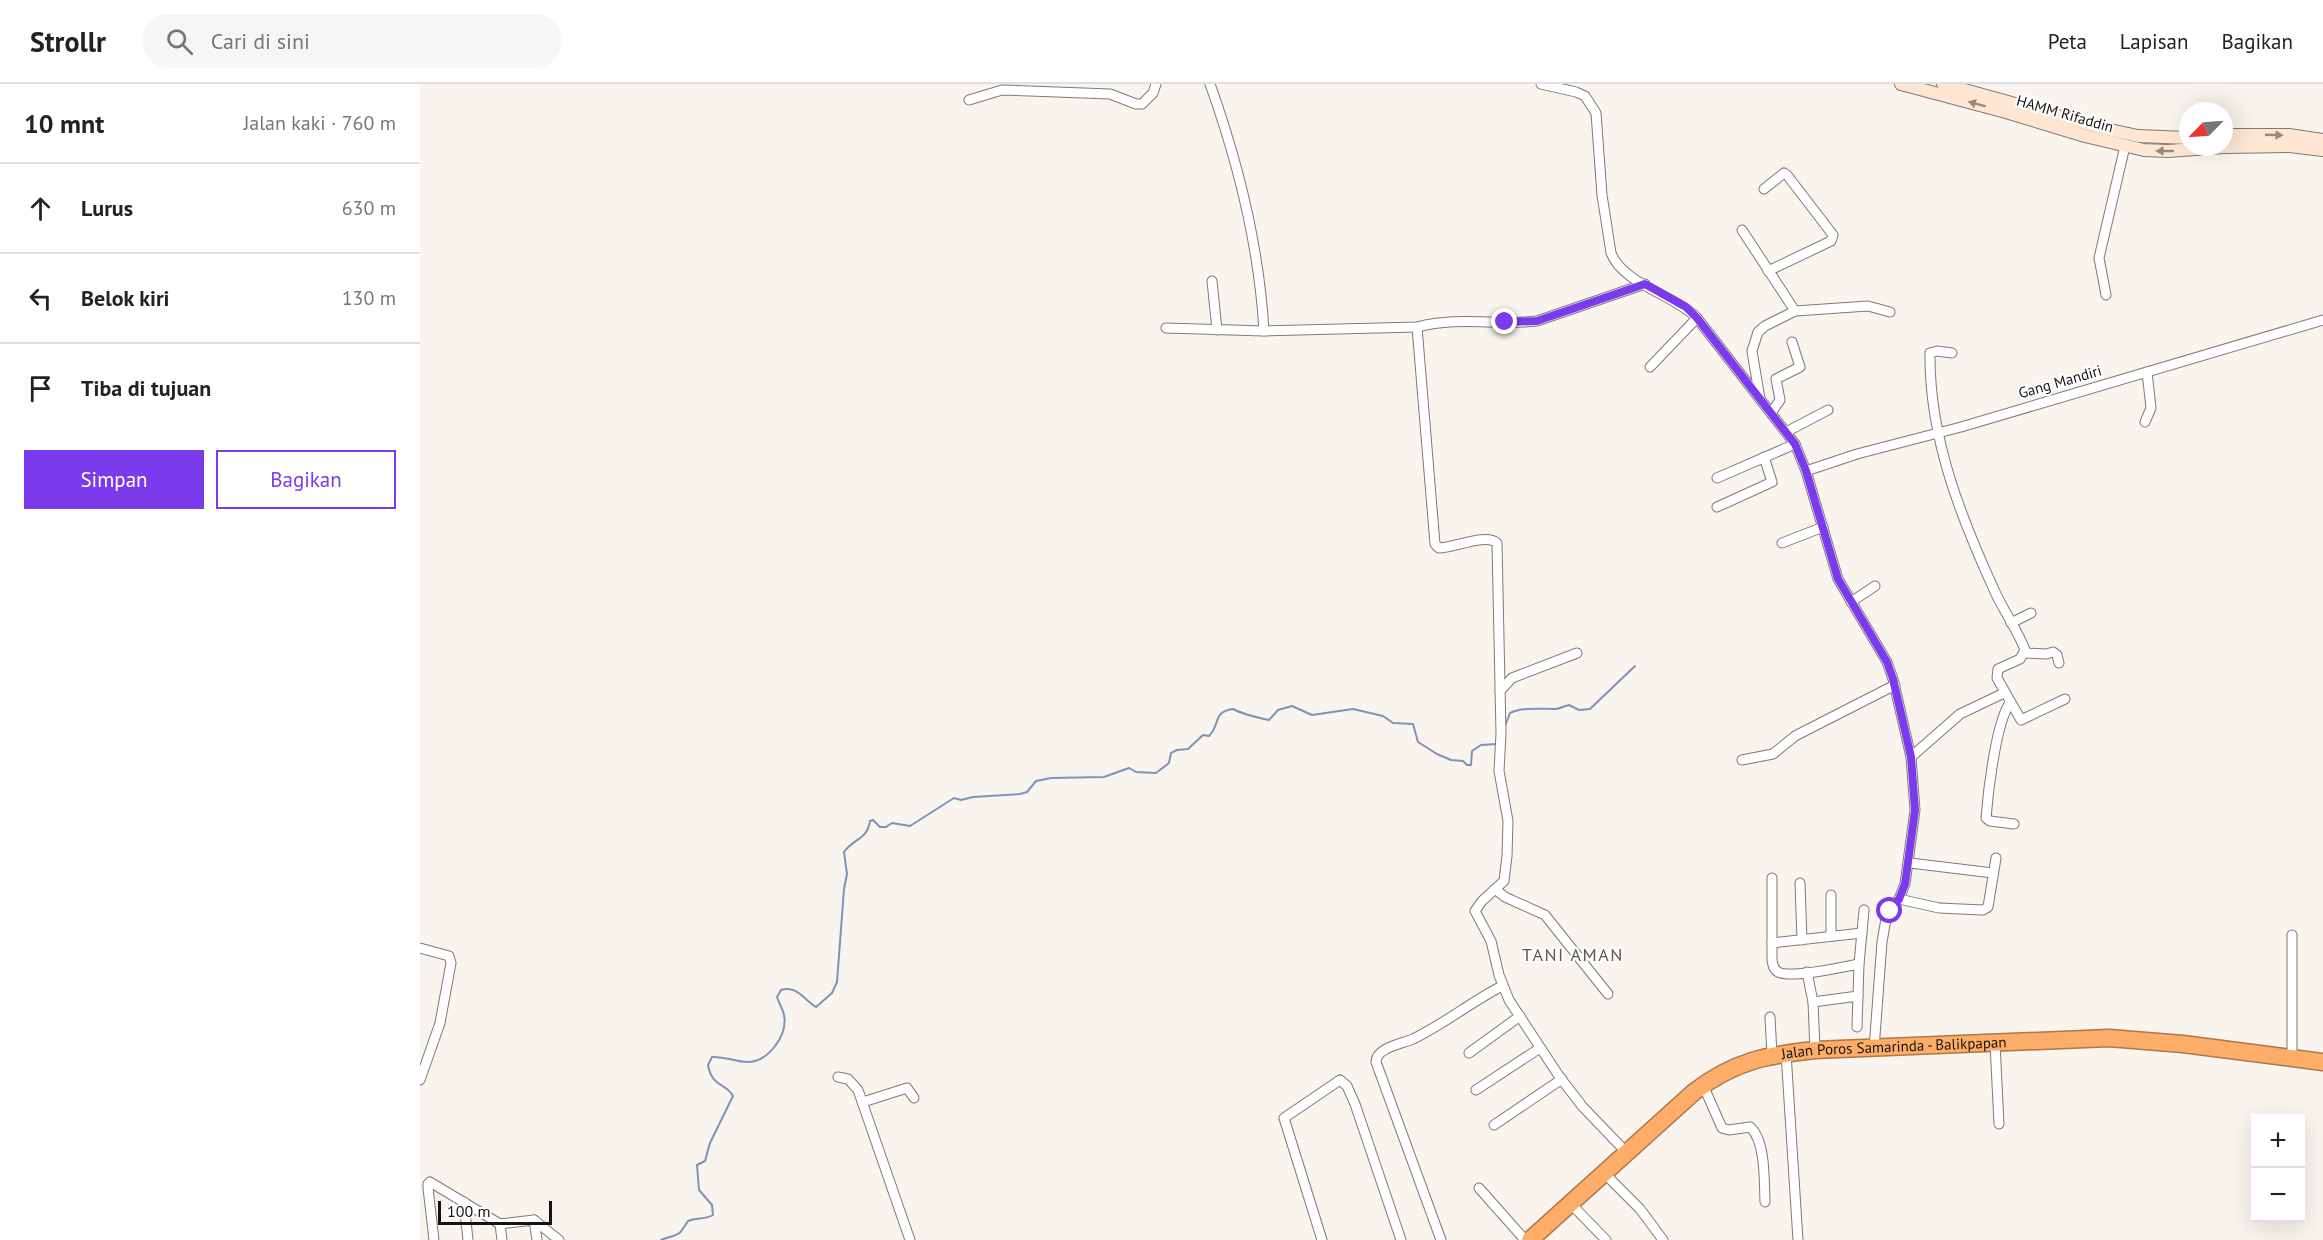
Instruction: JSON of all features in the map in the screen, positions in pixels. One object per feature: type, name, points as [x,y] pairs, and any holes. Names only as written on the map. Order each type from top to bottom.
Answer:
[{"type":"highway","name":"Jalan Poros Samarinda - Balikpapan","points":[[1530,1240],[1626,1152],[1712,1078],[1741,1064],[1779,1054],[1815,1050],[2109,1038],[2323,1062]]},
{"type":"main road","name":"HAMM Rifaddin","points":[[1901,84],[2104,135],[2179,138]]},
{"type":"main road","name":"HAMM Rifaddin","points":[[1943,84],[2104,135],[2126,146],[2144,150],[2179,150]]},
{"type":"main road","points":[[2233,135],[2289,135],[2323,140]]},
{"type":"main road","name":"HAMM Rifaddin","points":[[2233,147],[2290,146],[2323,150]]},
{"type":"street","points":[[969,100],[1002,90],[1110,94],[1142,104],[1153,93],[1156,84]]},
{"type":"street","points":[[1210,84],[1226,128],[1250,218],[1264,331]]},
{"type":"street","points":[[1541,84],[1585,96],[1596,113],[1602,195],[1614,262],[1627,275],[1686,307],[1697,318],[1795,444],[1806,471],[1838,579],[1887,662],[1895,685],[1911,757],[1915,810],[1910,862],[1905,884],[1899,899],[1886,919],[1882,942],[1874,1049]]},
{"type":"street","points":[[2106,295],[2099,262],[2126,146]]},
{"type":"street","points":[[1764,189],[1784,173],[1787,175],[1833,235],[1831,241],[1768,271]]},
{"type":"street","points":[[1742,230],[1795,311]]},
{"type":"street","points":[[1212,281],[1217,330]]},
{"type":"street","points":[[1167,328],[1264,331],[1417,327],[1462,320],[1521,323],[1537,321],[1645,284]]},
{"type":"street","points":[[1760,399],[1752,351],[1755,339],[1765,326],[1795,311],[1868,306],[1890,312]]},
{"type":"street","points":[[1650,367],[1697,318]]},
{"type":"street","name":"Gang Mandiri","points":[[1806,471],[1857,454],[1937,434],[2323,320]]},
{"type":"street","points":[[1417,327],[1435,544],[1441,548],[1484,539],[1496,542],[1500,692],[1499,771],[1507,810],[1508,835],[1505,878],[1501,885],[1475,910],[1491,941],[1502,986],[1520,1016],[1582,1106],[1626,1152]]},
{"type":"street","points":[[1771,413],[1779,400],[1778,378],[1800,368],[1792,342]]},
{"type":"street","points":[[1952,353],[1937,351],[1930,353],[1937,434],[1963,517],[1984,569],[2025,652]]},
{"type":"street","points":[[2145,422],[2151,408],[2146,372]]},
{"type":"street","points":[[1785,432],[1828,410]]},
{"type":"street","points":[[1717,478],[1795,444]]},
{"type":"street","points":[[1717,507],[1772,482],[1764,457]]},
{"type":"street","points":[[1782,543],[1823,527]]},
{"type":"street","points":[[1851,602],[1875,586]]},
{"type":"street","points":[[2011,623],[2031,613]]},
{"type":"street","points":[[2025,652],[2046,654],[2053,652],[2059,663]]},
{"type":"street","points":[[2025,652],[2020,659],[2003,666],[1996,672],[2004,693],[2018,717],[2023,720],[2065,699]]},
{"type":"street","points":[[1500,692],[1512,678],[1577,653]]},
{"type":"street","points":[[1742,760],[1773,754],[1795,736],[1895,685]]},
{"type":"street","points":[[1911,757],[1960,714],[2004,693]]},
{"type":"street","points":[[2010,704],[1997,745],[1986,818],[1990,822],[2014,824]]},
{"type":"street","points":[[1899,899],[1939,908],[1983,910],[1988,907],[1996,858]]},
{"type":"street","points":[[1910,862],[1993,873]]},
{"type":"street","points":[[1772,878],[1773,965],[1779,973],[1807,972],[1859,964]]},
{"type":"street","points":[[1800,883],[1803,940]]},
{"type":"street","points":[[1495,890],[1545,915],[1608,994]]},
{"type":"street","points":[[1831,936],[1832,895]]},
{"type":"street","points":[[1857,1027],[1864,910]]},
{"type":"street","points":[[1772,943],[1862,933]]},
{"type":"street","points":[[2292,935],[2292,1057]]},
{"type":"street","points":[[420,948],[445,953],[449,956],[451,963],[440,1023],[420,1080]]},
{"type":"street","points":[[1807,972],[1813,1002],[1815,1050]]},
{"type":"street","points":[[1441,1240],[1376,1059],[1381,1052],[1416,1038],[1502,986]]},
{"type":"street","points":[[1813,1002],[1858,996]]},
{"type":"street","points":[[1469,1053],[1520,1016]]},
{"type":"street","points":[[1770,1017],[1779,1054],[1798,1240]]},
{"type":"street","points":[[1995,1043],[1999,1124]]},
{"type":"street","points":[[1476,1090],[1540,1048]]},
{"type":"street","points":[[838,1077],[848,1078],[854,1084],[863,1102],[910,1240]]},
{"type":"street","points":[[1494,1125],[1562,1079]]},
{"type":"street","points":[[1322,1240],[1284,1118],[1340,1080],[1347,1086],[1355,1104],[1401,1240]]},
{"type":"street","points":[[1703,1085],[1722,1128],[1729,1130],[1750,1127],[1756,1132],[1760,1142],[1765,1202]]},
{"type":"street","points":[[863,1102],[907,1088],[914,1098]]},
{"type":"street","points":[[1604,1173],[1640,1209],[1663,1240]]},
{"type":"street","points":[[434,1240],[428,1183],[432,1182],[500,1224],[534,1220],[559,1240]]},
{"type":"street","points":[[1479,1188],[1525,1240]]},
{"type":"street","points":[[464,1202],[468,1240]]},
{"type":"street","points":[[1569,1203],[1606,1240]]},
{"type":"street","points":[[534,1220],[537,1240]]},
{"type":"street","points":[[500,1224],[502,1240]]},
{"type":"waterway","points":[[1505,726],[1510,713],[1520,710],[1557,709],[1569,705],[1579,710],[1590,709],[1635,666]]},
{"type":"waterway","points":[[661,1240],[677,1235],[688,1221],[713,1215],[712,1205],[699,1190],[697,1165],[705,1161],[710,1143],[733,1096],[713,1078],[708,1065],[712,1057],[750,1062],[770,1052],[783,1030],[783,1013],[777,997],[781,990],[796,991],[816,1007],[832,993],[837,982],[847,874],[844,852],[866,832],[870,821],[873,820],[880,827],[886,827],[892,823],[910,826],[954,798],[961,800],[1020,794],[1027,792],[1036,781],[1051,778],[1104,777],[1129,768],[1136,772],[1156,773],[1169,763],[1171,753],[1188,749],[1203,735],[1209,736],[1219,716],[1233,709],[1269,720],[1278,710],[1292,706],[1312,715],[1353,709],[1383,716],[1393,723],[1413,724],[1418,742],[1437,754],[1451,760],[1463,761],[1467,765],[1471,765],[1472,751],[1481,745],[1497,744]]},
{"type":"district","name":"TANI AMAN","points":[[1573,955]]},
{"type":"route","points":[[1505,322],[1537,321],[1645,284],[1686,307],[1697,318],[1795,444],[1822,521],[1838,579],[1887,662],[1911,757],[1915,810],[1909,867],[1899,899],[1890,911]]}]
